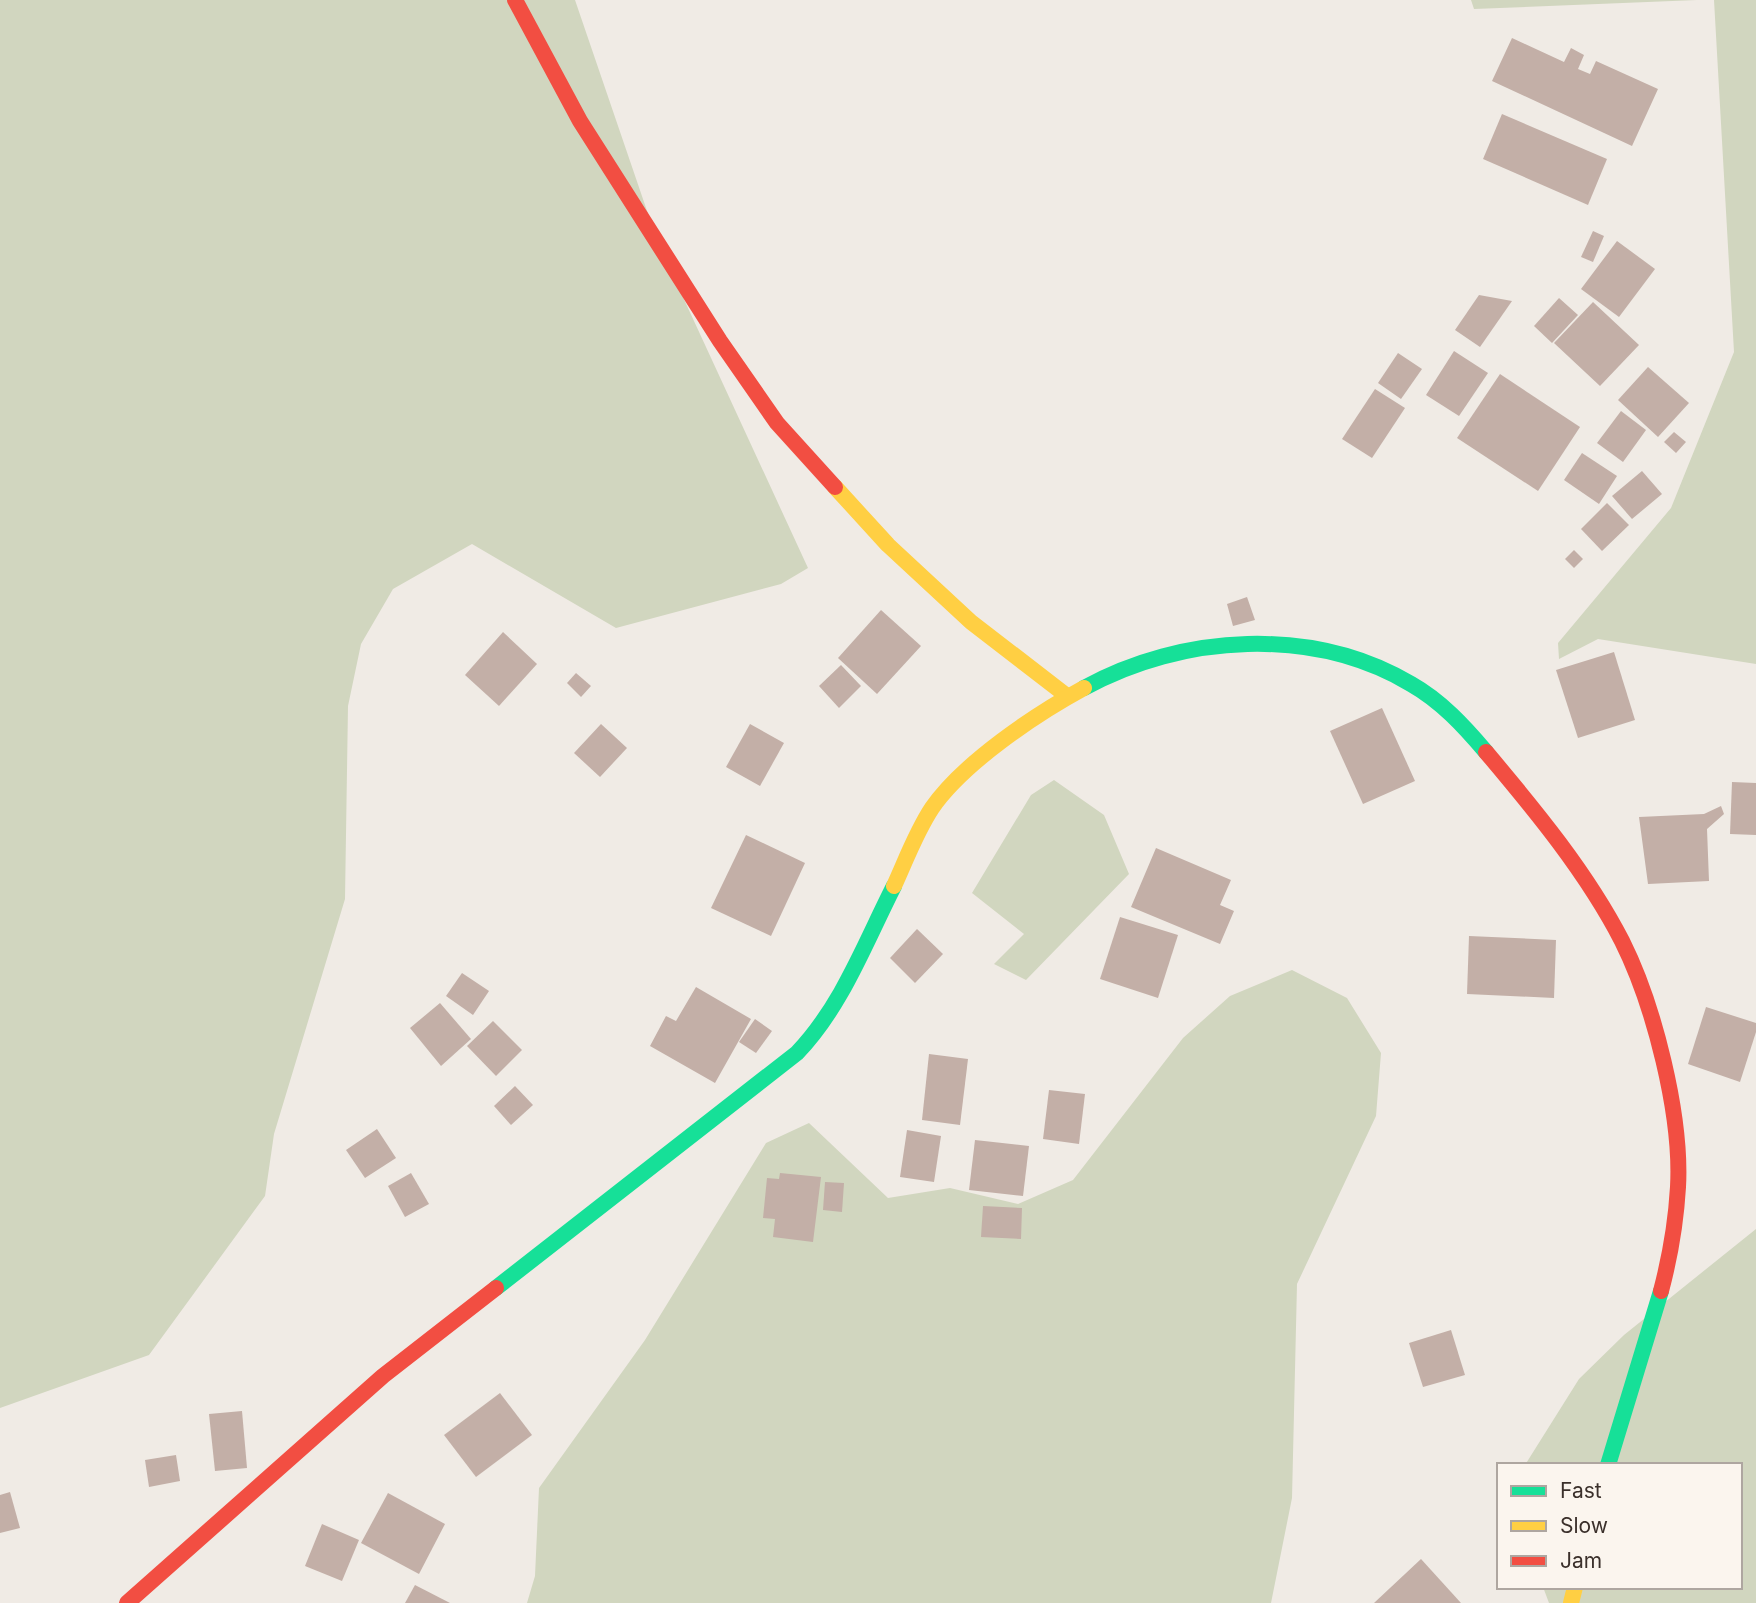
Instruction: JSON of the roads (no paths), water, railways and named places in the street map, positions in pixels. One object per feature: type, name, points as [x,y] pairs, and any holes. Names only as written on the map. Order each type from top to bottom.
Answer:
[{"type":"street","points":[[515,0],[580,121],[720,341],[777,423],[888,545],[971,622],[1067,696]]},
{"type":"street","points":[[127,1603],[383,1376],[797,1053],[817,1032],[835,1005],[935,804],[969,767],[1067,696],[1112,673],[1169,654],[1222,644],[1284,645],[1336,653],[1373,665],[1413,685],[1449,714],[1496,764],[1565,851],[1620,939],[1641,985],[1662,1061],[1678,1144],[1678,1191],[1665,1276],[1609,1463]]}]
